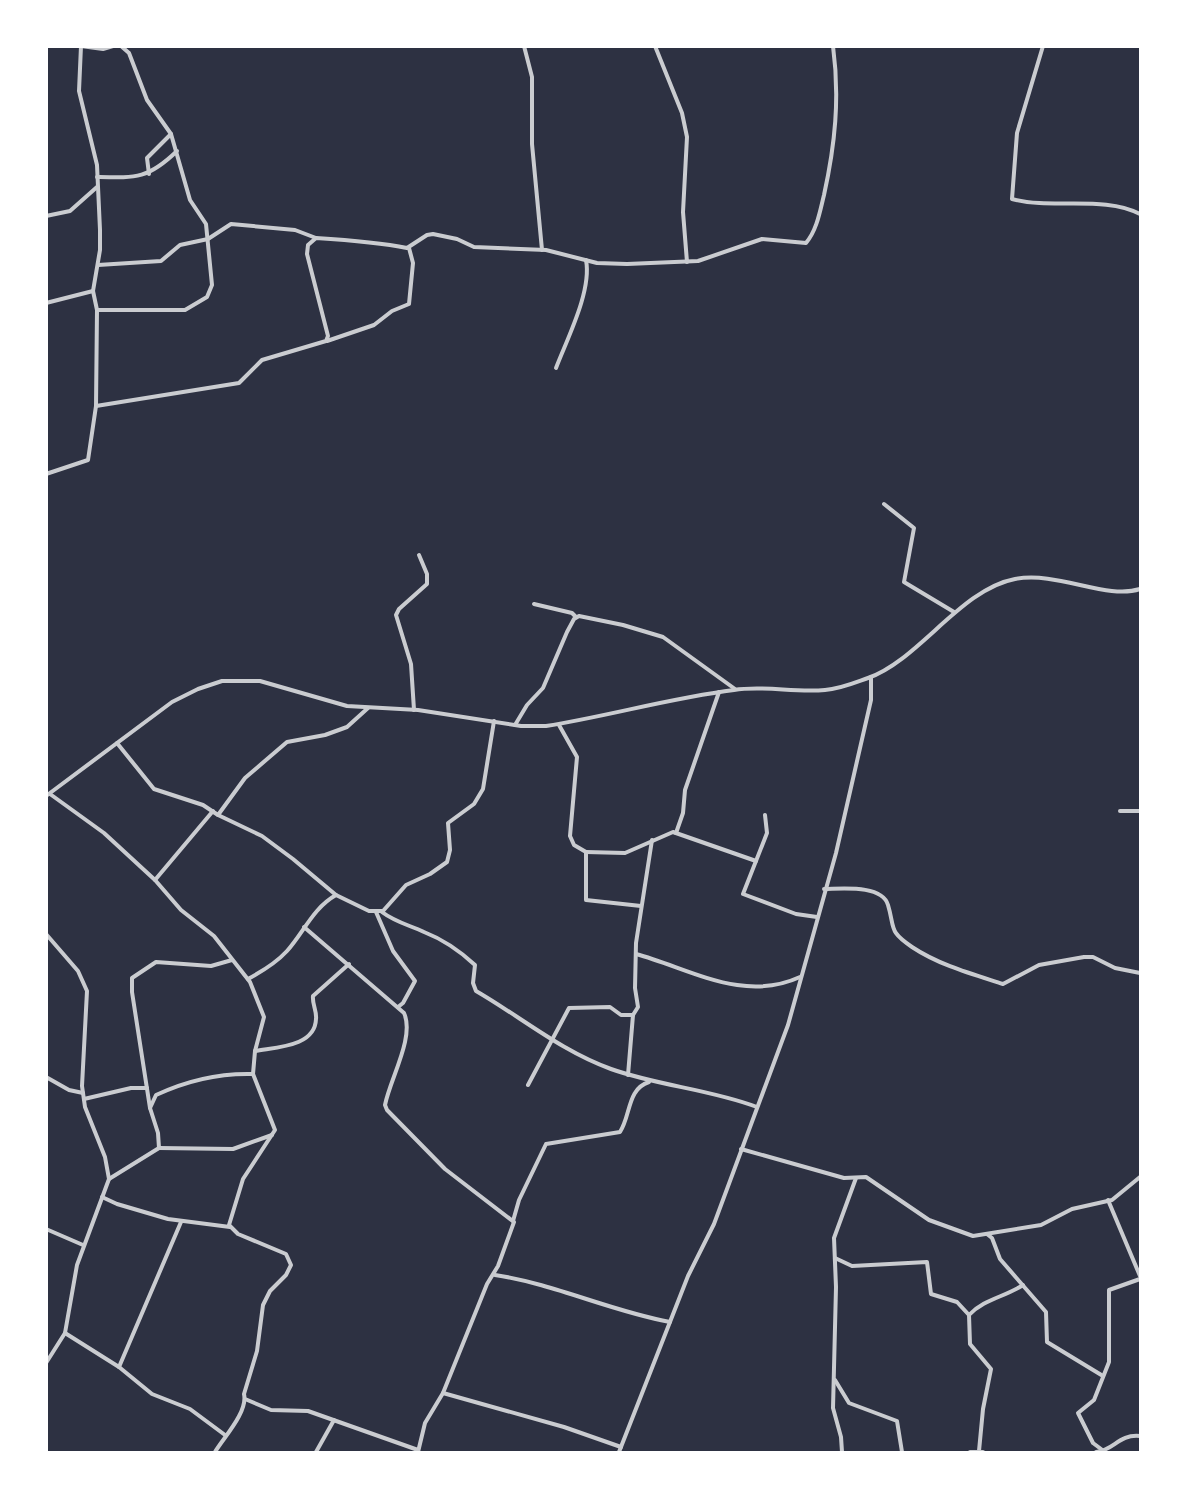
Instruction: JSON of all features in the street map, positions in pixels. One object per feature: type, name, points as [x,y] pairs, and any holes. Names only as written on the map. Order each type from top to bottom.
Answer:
[{"type":"street","points":[[46,474],[88,460],[96,406],[97,310],[93,291],[100,250],[97,177],[79,91],[81,46],[103,49],[112,46]]},
{"type":"street","points":[[97,310],[185,310],[201,303],[207,297],[212,285],[204,220],[192,205],[186,190],[171,134],[147,100],[129,53],[121,46]]},
{"type":"street","points":[[524,46],[532,76],[532,144],[542,250]]},
{"type":"street","points":[[655,46],[682,113],[687,137],[683,212],[687,262]]},
{"type":"street","points":[[98,265],[161,261],[180,245],[208,240],[225,231],[229,225],[237,224],[295,230],[316,238],[346,242],[372,241],[409,248],[429,234],[457,239],[474,247],[542,250],[597,262],[627,264],[687,262],[719,255],[760,239],[808,242],[818,217],[833,147],[838,94],[833,46]]},
{"type":"street","points":[[1043,46],[1017,133],[1011,197],[1018,200],[1065,205],[1116,207],[1140,214]]},
{"type":"street","points":[[149,174],[147,158],[171,134]]},
{"type":"street","points":[[97,177],[130,178],[149,174],[157,170],[177,151]]},
{"type":"street","points":[[46,216],[70,211],[97,187]]},
{"type":"street","points":[[316,238],[308,245],[307,254],[328,336],[326,341]]},
{"type":"street","points":[[96,406],[239,382],[262,360],[374,325],[392,311],[410,304],[413,262],[409,248]]},
{"type":"street","points":[[556,369],[573,328],[587,274],[586,259]]},
{"type":"street","points":[[46,303],[93,291]]},
{"type":"street","points":[[884,504],[914,528],[904,582],[954,612]]},
{"type":"street","points":[[414,710],[413,675],[396,615],[399,609],[427,584],[425,567],[419,555]]},
{"type":"street","points":[[230,1227],[230,1214],[243,1179],[273,1135],[275,1128],[253,1074],[255,1051],[264,1017],[248,979],[214,936],[181,910],[154,880],[104,833],[48,795],[182,696],[222,681],[260,681],[333,703],[368,708],[414,710],[515,725],[559,724],[736,689],[822,690],[871,677],[916,647],[954,612],[990,590],[1014,579],[1048,577],[1116,592],[1140,589]]},
{"type":"street","points":[[534,604],[572,613],[576,617],[603,620],[663,638],[710,674],[736,689]]},
{"type":"street","points":[[515,725],[527,705],[543,688],[567,632],[576,617]]},
{"type":"street","points":[[619,1452],[688,1276],[714,1224],[788,1025],[824,889],[836,853],[871,700],[871,677]]},
{"type":"street","points":[[676,833],[683,813],[684,793],[719,692]]},
{"type":"street","points":[[218,815],[245,778],[287,742],[309,736],[324,735],[347,727],[368,708]]},
{"type":"street","points":[[379,912],[406,885],[430,874],[447,862],[450,850],[448,823],[474,804],[483,789],[494,721]]},
{"type":"street","points":[[559,724],[577,757],[570,836],[574,845],[586,852],[620,854],[652,840],[676,833],[756,861]]},
{"type":"street","points":[[117,743],[154,789],[203,805],[218,815],[262,836],[336,895],[369,911],[379,912],[432,935],[462,954],[475,965],[473,983],[476,991],[580,1056],[650,1082],[709,1092],[757,1107]]},
{"type":"street","points":[[154,880],[213,811]]},
{"type":"street","points":[[1120,811],[1140,811]]},
{"type":"street","points":[[765,815],[767,833],[745,884],[744,896],[796,914],[817,917]]},
{"type":"street","points":[[628,1074],[633,1015],[638,1007],[634,988],[640,906],[652,840]]},
{"type":"street","points":[[586,852],[587,901],[640,906]]},
{"type":"street","points":[[824,889],[855,889],[882,896],[888,903],[893,931],[914,949],[951,967],[1003,984],[1040,965],[1084,957],[1093,957],[1115,968],[1140,973]]},
{"type":"street","points":[[248,979],[286,951],[322,904],[336,895]]},
{"type":"street","points":[[379,912],[393,951],[415,981],[404,1003],[398,1007]]},
{"type":"street","points":[[304,927],[398,1007],[407,1019],[407,1034],[392,1075],[386,1108],[445,1169],[488,1205],[513,1221]]},
{"type":"street","points":[[46,934],[78,971],[87,991],[82,1094],[105,1157],[109,1179],[83,1245],[65,1333],[46,1363]]},
{"type":"street","points":[[636,954],[706,978],[749,988],[787,983],[800,977]]},
{"type":"street","points":[[159,1148],[158,1133],[150,1108],[132,992],[132,978],[156,962],[205,966],[232,960]]},
{"type":"street","points":[[255,1051],[294,1043],[308,1036],[316,1020],[313,996],[349,964]]},
{"type":"street","points":[[528,1085],[554,1041],[561,1019],[569,1008],[610,1007],[621,1015],[633,1015]]},
{"type":"street","points":[[150,1108],[151,1101],[156,1095],[197,1079],[218,1075],[253,1074]]},
{"type":"street","points":[[46,1077],[69,1090],[82,1094]]},
{"type":"street","points":[[245,1399],[271,1410],[300,1410],[334,1420],[418,1451],[425,1423],[442,1393],[485,1288],[495,1275],[513,1231],[513,1221],[519,1200],[546,1144],[620,1132],[635,1092],[640,1085],[650,1082]]},
{"type":"street","points":[[84,1099],[131,1088],[147,1088]]},
{"type":"street","points":[[109,1179],[159,1148],[233,1149],[273,1135]]},
{"type":"street","points":[[741,1149],[821,1172],[869,1178],[919,1215],[973,1236],[1035,1227],[1072,1209],[1120,1195],[1140,1177]]},
{"type":"street","points":[[842,1452],[841,1437],[833,1408],[835,1231],[856,1178]]},
{"type":"street","points":[[102,1197],[117,1204],[181,1222],[230,1227],[286,1254],[291,1261],[286,1275],[273,1287],[263,1305],[257,1351],[244,1394],[245,1399],[235,1422],[215,1452]]},
{"type":"street","points":[[1105,1452],[1093,1443],[1078,1413],[1094,1400],[1110,1351],[1109,1290],[1140,1278],[1108,1200]]},
{"type":"street","points":[[119,1367],[181,1222]]},
{"type":"street","points":[[46,1229],[83,1245]]},
{"type":"street","points":[[986,1233],[992,1238],[1000,1259],[1046,1312],[1047,1342],[1103,1377]]},
{"type":"street","points":[[836,1258],[852,1266],[927,1262],[931,1294],[957,1302],[969,1315],[970,1344],[992,1369],[983,1409],[981,1452],[970,1452]]},
{"type":"street","points":[[495,1275],[521,1279],[633,1314],[670,1322]]},
{"type":"street","points":[[969,1315],[990,1299],[1013,1292],[1023,1285]]},
{"type":"street","points":[[65,1333],[119,1367],[152,1394],[190,1409],[225,1436]]},
{"type":"street","points":[[835,1379],[849,1403],[897,1421],[902,1452]]},
{"type":"street","points":[[442,1393],[564,1427],[621,1447]]},
{"type":"street","points":[[316,1452],[334,1420]]},
{"type":"street","points":[[1096,1452],[1105,1452],[1122,1437],[1140,1436]]}]
